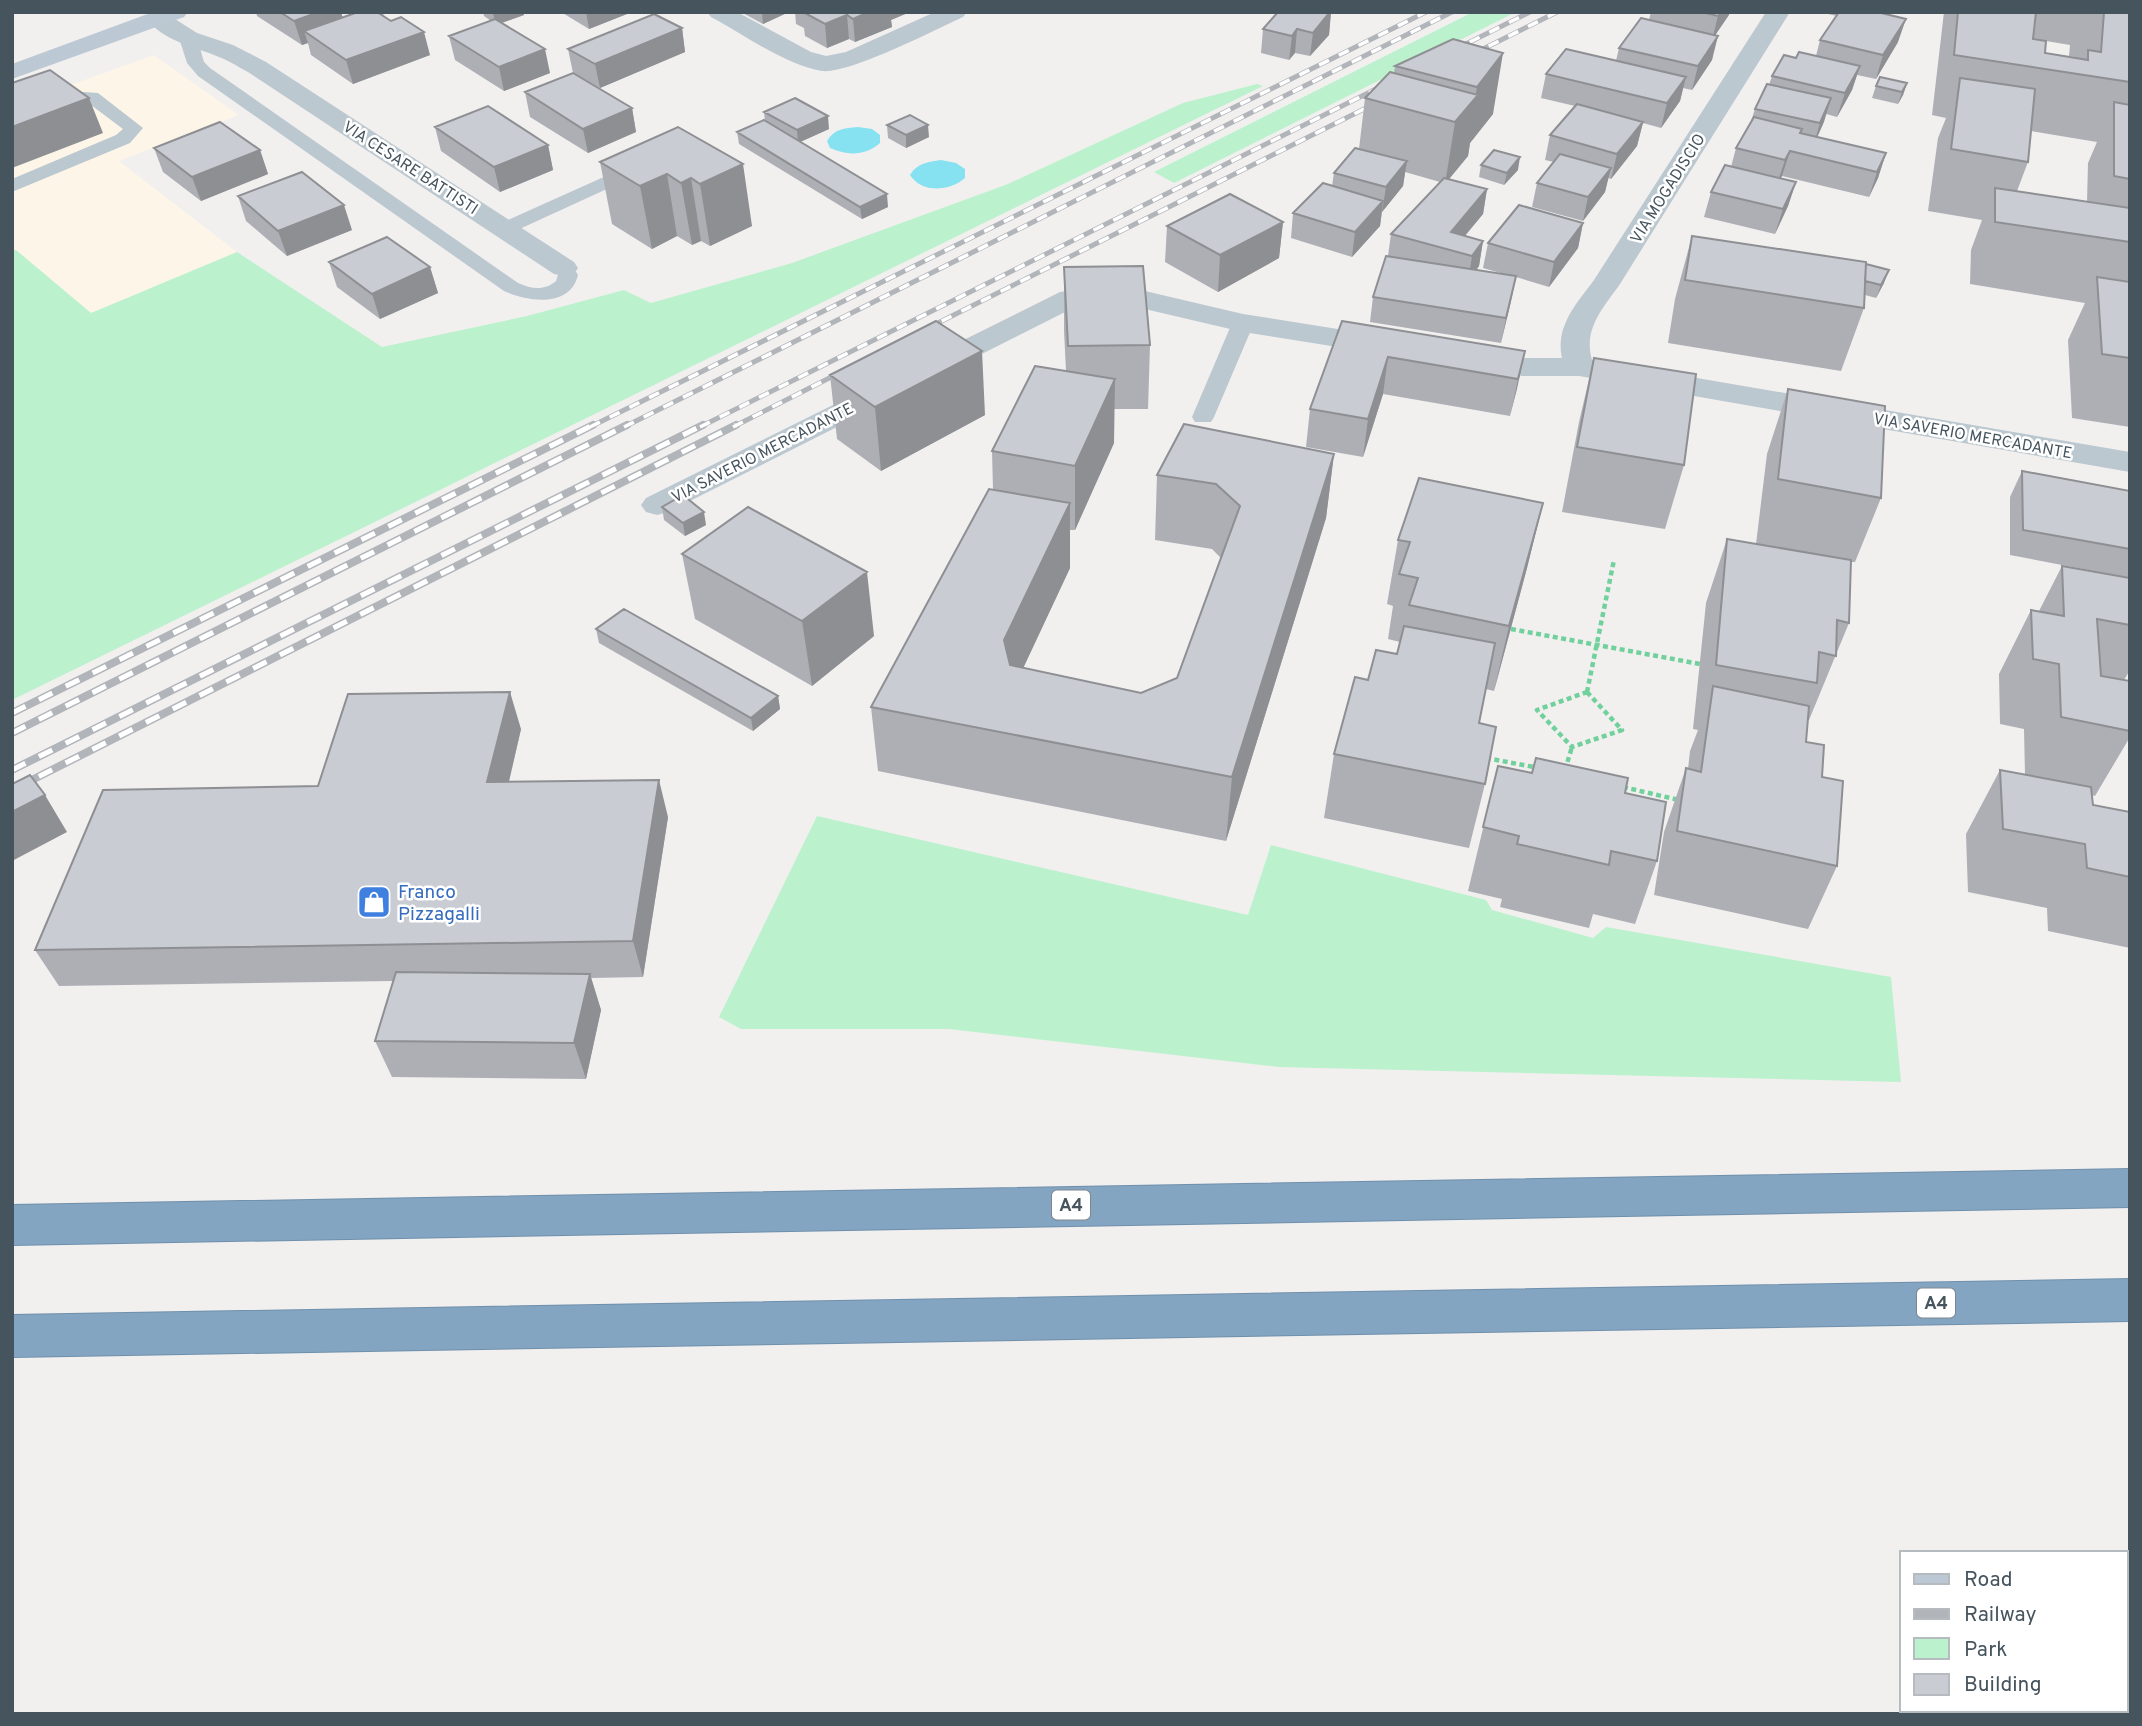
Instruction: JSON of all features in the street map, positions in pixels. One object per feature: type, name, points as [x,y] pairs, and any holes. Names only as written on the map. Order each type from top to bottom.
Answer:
[{"type":"highway","name":"A4","points":[[12,1225],[2130,1188]]},
{"type":"highway","name":"A4","points":[[12,1336],[2130,1300]]},
{"type":"main road","points":[[12,72],[167,16]]},
{"type":"street","points":[[719,12],[802,57],[825,64],[854,57],[955,12]]},
{"type":"street","name":"VIA MOGADISCIO","points":[[1579,367],[1572,350],[1573,336],[1579,321],[1606,284],[1778,12]]},
{"type":"street","name":"VIA CESARE BATTISTI","points":[[167,16],[188,38],[223,50],[257,67],[564,268]]},
{"type":"street","name":"VIA CESARE BATTISTI","points":[[199,66],[232,63],[257,67]]},
{"type":"street","name":"VIA SAVERIO MERCADANTE","points":[[657,505],[1070,298],[1115,292],[1243,323],[1521,367],[1579,367],[2130,462]]},
{"type":"lane","points":[[188,38],[199,66],[221,84],[511,287],[532,294],[550,293],[566,283],[568,275],[564,268]]},
{"type":"lane","points":[[195,93],[221,84]]},
{"type":"lane","points":[[12,117],[69,96],[92,97],[134,128],[123,139],[12,186]]},
{"type":"lane","points":[[506,228],[650,162]]},
{"type":"lane","points":[[1203,417],[1243,323]]},
{"type":"path","points":[[1587,692],[1614,560]]},
{"type":"path","points":[[1511,629],[1700,664]]},
{"type":"path","points":[[1572,747],[1537,710],[1587,692]]},
{"type":"path","points":[[1572,747],[1622,730],[1587,692]]},
{"type":"path","points":[[1572,747],[1565,773],[1576,776]]},
{"type":"path","points":[[1484,758],[1551,770]]},
{"type":"path","points":[[1612,784],[1683,802]]},
{"type":"shaded area","points":[[154,55],[239,115],[119,161],[237,252],[91,314],[16,250],[12,251],[12,106]]},
{"type":"green space","points":[[1473,12],[1516,12],[1174,183],[1154,172]]},
{"type":"green space","points":[[1257,84],[1263,86],[12,700],[12,251],[16,250],[91,313],[237,252],[382,347],[527,316],[624,290],[651,303],[792,263],[1008,184],[1183,103]]},
{"type":"green space","points":[[817,816],[1248,915],[1271,845],[1486,900],[1492,910],[1593,938],[1606,927],[1891,977],[1901,1082],[1278,1067],[949,1029],[741,1029],[719,1017]]},
{"type":"water","points":[[858,127],[872,129],[880,135],[880,143],[856,153],[830,148],[827,141],[833,134]]},
{"type":"water","points":[[941,160],[956,163],[965,169],[965,178],[952,186],[929,188],[915,181],[910,175],[927,162]]},
{"type":"building","points":[[280,12],[319,12],[294,21]]},
{"type":"building","points":[[358,12],[377,12],[391,21],[401,17],[424,32],[346,60],[304,31]]},
{"type":"building","points":[[803,12],[869,12],[853,19],[847,15],[825,24]]},
{"type":"building","points":[[1278,12],[1330,12],[1313,33],[1297,29],[1292,36],[1263,29]]},
{"type":"building","points":[[1701,12],[1721,12],[1718,16]]},
{"type":"building","points":[[1839,12],[1877,12],[1906,19],[1883,55],[1820,40]]},
{"type":"building","points":[[1958,12],[2036,12],[2033,39],[2046,41],[2045,53],[2088,60],[2088,50],[2101,52],[2104,12],[2130,12],[2130,82],[1954,55]]},
{"type":"building","points":[[654,14],[682,28],[595,64],[568,49]]},
{"type":"building","points":[[1641,18],[1718,36],[1698,66],[1619,48]]},
{"type":"building","points":[[495,19],[545,49],[499,67],[449,36]]},
{"type":"building","points":[[1453,39],[1503,53],[1477,87],[1395,66]]},
{"type":"building","points":[[1566,49],[1686,77],[1667,103],[1546,74]]},
{"type":"building","points":[[1799,52],[1860,66],[1845,93],[1772,76],[1784,55],[1796,58]]},
{"type":"building","points":[[50,70],[89,98],[12,127],[12,83]]},
{"type":"building","points":[[1390,72],[1478,95],[1455,122],[1365,98]]},
{"type":"building","points":[[573,73],[632,108],[583,129],[525,92]]},
{"type":"building","points":[[1880,77],[1907,83],[1902,92],[1876,86]]},
{"type":"building","points":[[1960,78],[2035,89],[2028,162],[1951,149]]},
{"type":"building","points":[[1767,84],[1831,98],[1820,123],[1755,109]]},
{"type":"building","points":[[795,98],[828,116],[797,130],[764,112]]},
{"type":"building","points":[[2114,102],[2130,105],[2130,179],[2114,176]]},
{"type":"building","points":[[1577,104],[1643,122],[1617,154],[1550,135]]},
{"type":"building","points":[[488,106],[548,145],[494,167],[435,127]]},
{"type":"building","points":[[910,115],[928,125],[906,135],[887,125]]},
{"type":"building","points":[[1754,117],[1802,129],[1800,133],[1886,153],[1877,172],[1790,151],[1785,160],[1736,148]]},
{"type":"building","points":[[764,120],[887,194],[860,207],[737,132]]},
{"type":"building","points":[[220,122],[260,150],[192,177],[154,148]]},
{"type":"building","points":[[678,127],[743,164],[700,184],[691,178],[681,183],[667,174],[640,186],[600,162]]},
{"type":"building","points":[[1355,148],[1407,161],[1386,187],[1334,173]]},
{"type":"building","points":[[1494,150],[1520,157],[1507,173],[1481,165]]},
{"type":"building","points":[[1560,154],[1611,168],[1588,197],[1537,183]]},
{"type":"building","points":[[1725,165],[1796,182],[1783,209],[1711,192]]},
{"type":"building","points":[[302,172],[344,205],[278,231],[238,196]]},
{"type":"building","points":[[1444,178],[1487,189],[1451,232],[1483,241],[1472,256],[1391,234]]},
{"type":"building","points":[[1323,183],[1383,201],[1355,232],[1293,213]]},
{"type":"building","points":[[1995,188],[2130,208],[2130,242],[1995,222]]},
{"type":"building","points":[[1230,194],[1283,222],[1220,255],[1167,226]]},
{"type":"building","points":[[1519,205],[1583,223],[1554,262],[1488,243]]},
{"type":"building","points":[[1692,236],[1866,262],[1864,308],[1685,280]]},
{"type":"building","points":[[387,237],[430,267],[372,294],[329,262]]},
{"type":"building","points":[[1386,256],[1516,276],[1506,318],[1373,297]]},
{"type":"building","points":[[1866,264],[1889,270],[1881,285],[1865,281]]},
{"type":"building","points":[[1143,266],[1150,345],[1068,346],[1064,267]]},
{"type":"building","points":[[2097,277],[2130,282],[2130,358],[2102,354]]},
{"type":"building","points":[[936,321],[982,351],[875,407],[830,375]]},
{"type":"building","points":[[1342,321],[1525,351],[1518,379],[1388,357],[1368,419],[1310,409]]},
{"type":"building","points":[[1594,358],[1696,374],[1684,465],[1577,447]]},
{"type":"building","points":[[1035,366],[1115,379],[1075,466],[992,451]]},
{"type":"building","points":[[1788,389],[1885,406],[1881,498],[1778,479]]},
{"type":"building","points":[[1184,424],[1334,454],[1232,777],[871,707],[989,489],[1070,503],[1004,640],[1010,665],[1141,693],[1177,678],[1240,506],[1216,484],[1157,475]]},
{"type":"building","points":[[2022,471],[2130,491],[2130,549],[2023,530]]},
{"type":"building","points":[[1419,478],[1543,503],[1509,626],[1409,605],[1418,578],[1399,574],[1410,542],[1398,540]]},
{"type":"building","points":[[683,495],[704,512],[683,523],[662,507]]},
{"type":"building","points":[[748,507],[867,572],[802,621],[682,554]]},
{"type":"building","points":[[1727,539],[1851,560],[1849,623],[1837,620],[1836,656],[1819,652],[1817,683],[1716,665]]},
{"type":"building","points":[[2062,566],[2130,578],[2130,625],[2097,619],[2101,676],[2130,681],[2130,731],[2061,717],[2059,664],[2033,659],[2031,610],[2064,616]]},
{"type":"building","points":[[624,609],[778,696],[751,718],[596,629]]},
{"type":"building","points":[[1404,626],[1495,643],[1479,723],[1496,727],[1485,784],[1334,754],[1355,677],[1368,680],[1376,650],[1397,654]]},
{"type":"building","points":[[1713,686],[1809,706],[1806,742],[1824,745],[1822,777],[1843,781],[1837,866],[1677,831],[1686,768],[1701,772]]},
{"type":"building","name":"Franco Pizzagalli","points":[[510,692],[487,782],[659,780],[633,941],[35,950],[103,790],[318,786],[348,694]]},
{"type":"building","points":[[1536,758],[1628,778],[1625,793],[1666,802],[1657,861],[1611,851],[1609,865],[1517,844],[1519,836],[1483,827],[1498,766],[1532,773]]},
{"type":"building","points":[[2000,770],[2091,787],[2093,805],[2130,812],[2130,877],[2087,868],[2085,844],[2003,829]]},
{"type":"building","points":[[30,775],[45,795],[12,812],[12,784]]},
{"type":"building","points":[[396,972],[590,974],[574,1043],[375,1041]]},
{"type":"railway","points":[[590,427],[1426,12]]},
{"type":"railway","points":[[624,427],[1452,12]]},
{"type":"railway","points":[[1450,52],[1530,12]]},
{"type":"railway","points":[[1469,56],[1557,12]]},
{"type":"railway","points":[[700,427],[1390,82]]},
{"type":"railway","points":[[922,331],[1382,100]]},
{"type":"railway","points":[[733,427],[847,369]]},
{"type":"railway","points":[[12,713],[593,425]]},
{"type":"railway","points":[[12,733],[627,425]]},
{"type":"railway","points":[[12,770],[703,425]]},
{"type":"railway","points":[[12,790],[736,425]]},
{"type":"place","name":"Franco Pizzagalli","points":[[374,902]]}]
